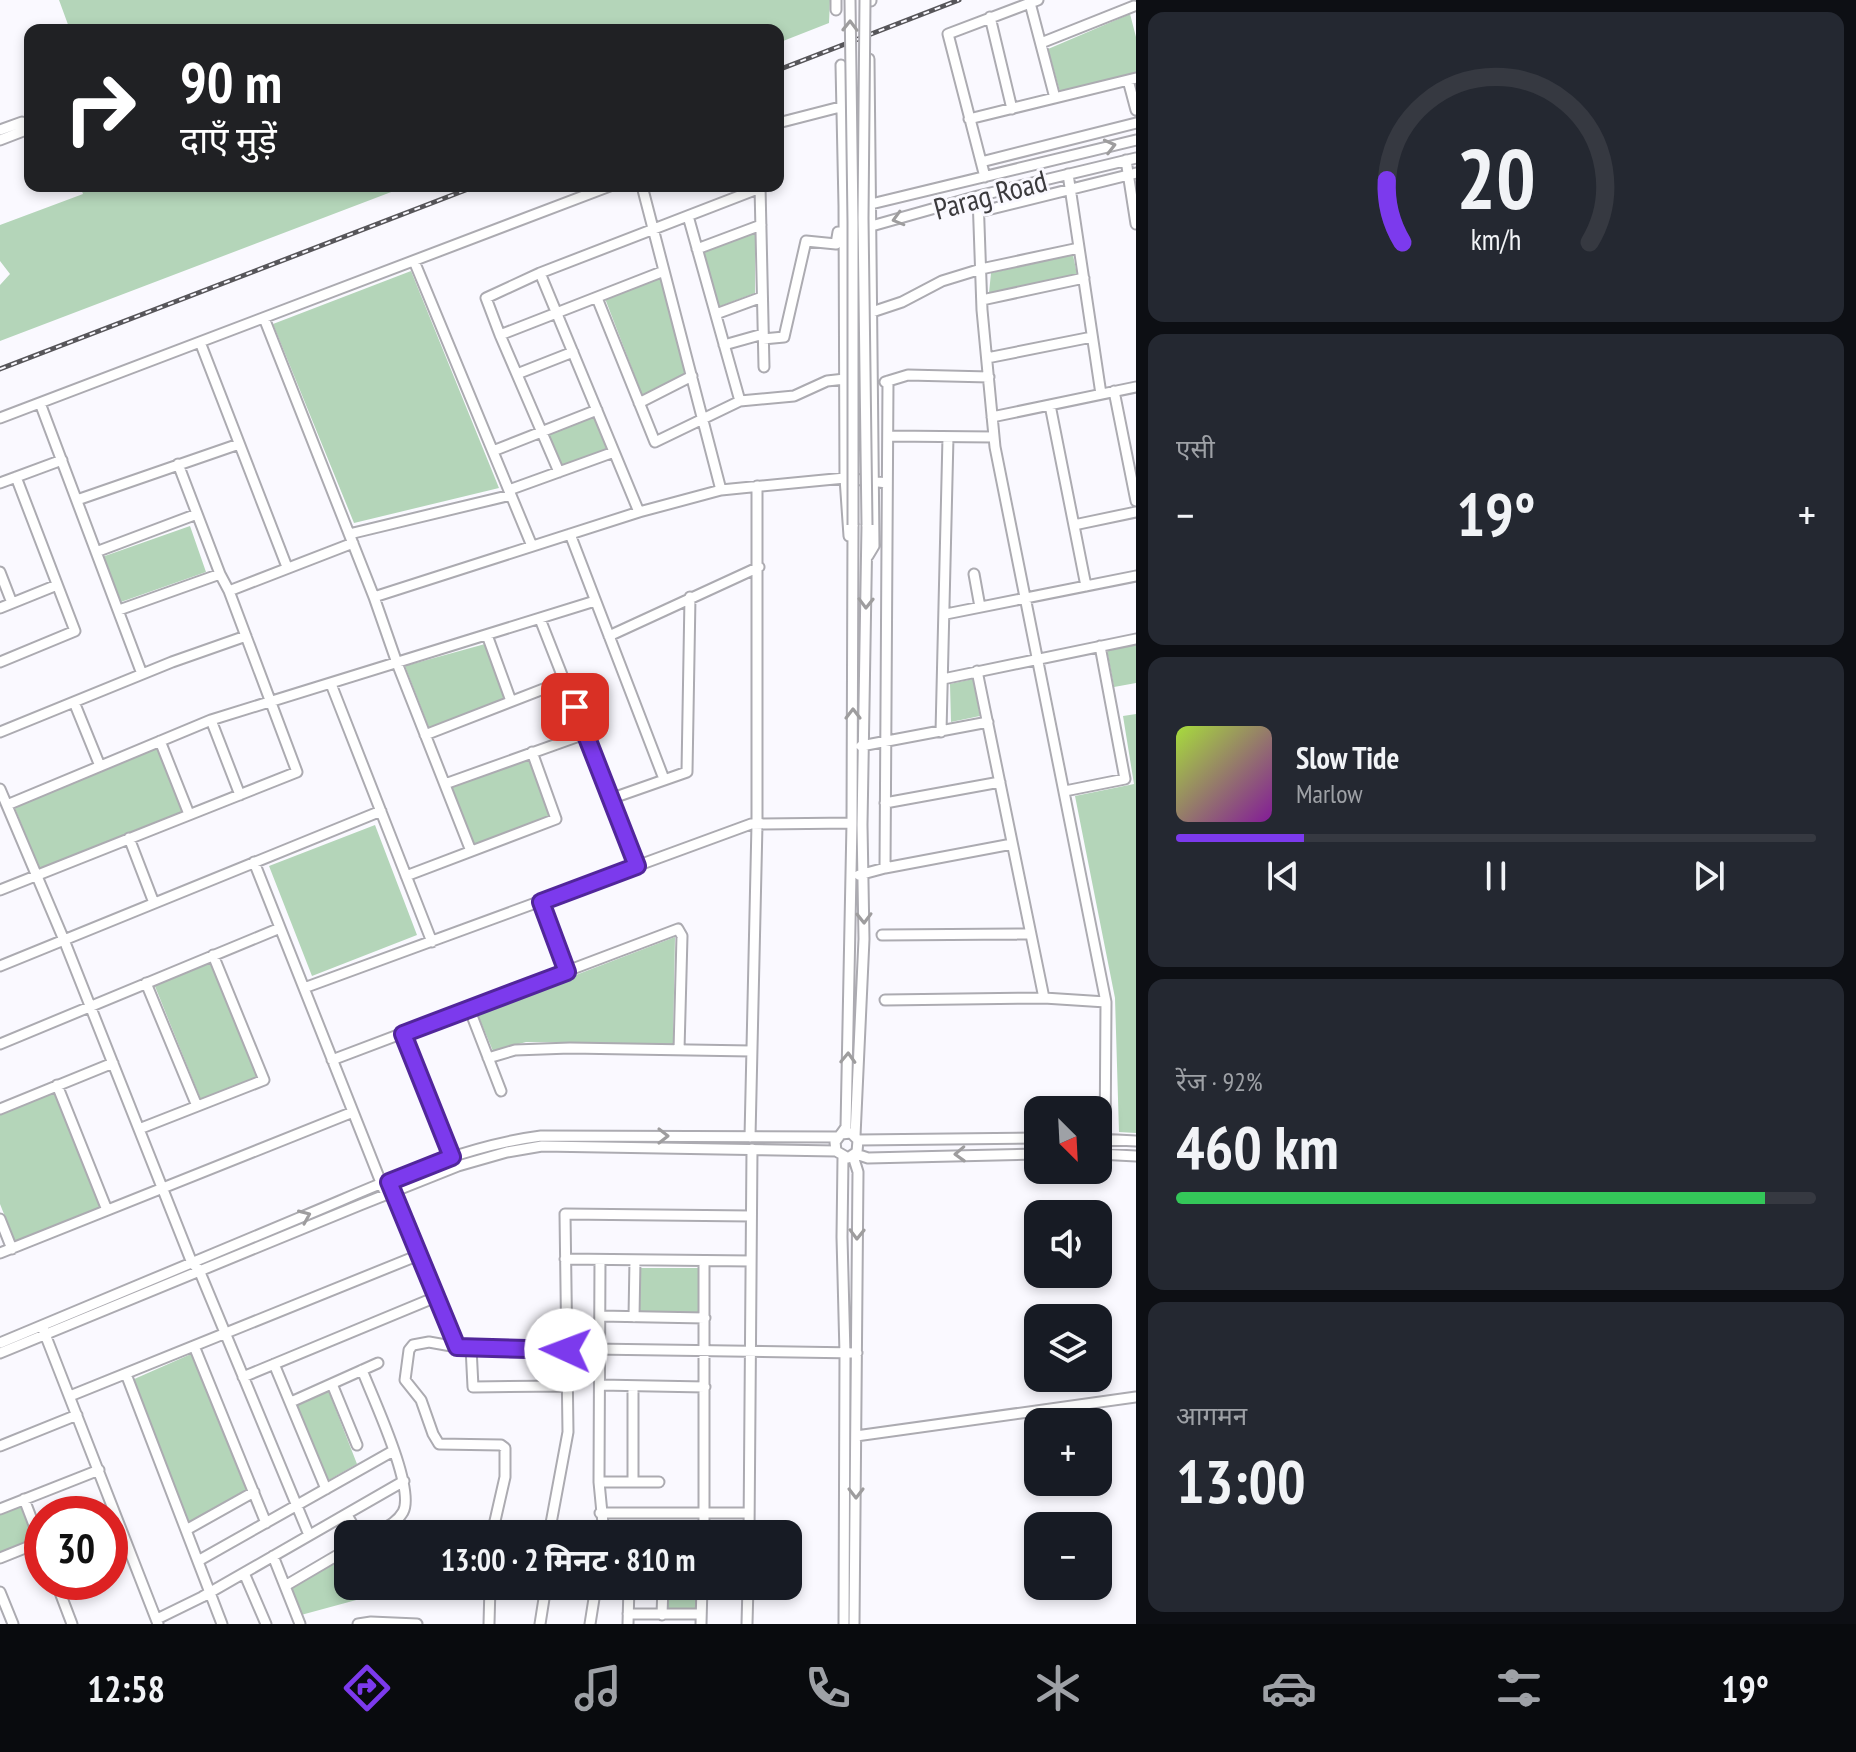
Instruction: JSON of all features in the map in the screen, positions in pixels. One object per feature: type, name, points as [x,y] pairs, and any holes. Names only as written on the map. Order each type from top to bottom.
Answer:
[{"type":"street","points":[[840,1136],[846,1127],[852,876],[853,222],[850,0]]},
{"type":"street","points":[[847,1155],[859,1149],[864,955],[867,525],[863,218],[869,0]]},
{"type":"street","points":[[1055,98],[1034,2],[948,34],[983,170],[1066,149],[1136,123]]},
{"type":"street","points":[[1041,43],[1134,7]]},
{"type":"street","points":[[990,17],[1012,109]]},
{"type":"street","points":[[867,559],[874,546],[869,59]]},
{"type":"street","points":[[724,345],[763,336],[784,337],[806,241],[838,242],[841,65]]},
{"type":"street","points":[[969,119],[1132,79],[1136,110]]},
{"type":"street","points":[[784,122],[840,108],[870,105]]},
{"type":"street","points":[[840,108],[844,206],[846,526],[853,551]]},
{"type":"street","points":[[0,130],[24,123]]},
{"type":"street","points":[[0,140],[24,131]]},
{"type":"street","name":"Parag Road","points":[[844,206],[871,204],[1066,149],[1136,140]]},
{"type":"street","points":[[1131,159],[1136,224]]},
{"type":"street","name":"Parag Road","points":[[844,231],[1131,159]]},
{"type":"street","points":[[1068,174],[1101,394]]},
{"type":"street","points":[[979,212],[1132,174]]},
{"type":"street","points":[[0,418],[594,192]]},
{"type":"street","points":[[644,192],[721,490]]},
{"type":"street","points":[[559,472],[486,298],[540,273],[748,192]]},
{"type":"street","points":[[760,192],[764,367]]},
{"type":"street","points":[[978,196],[982,300],[994,437],[1106,1002],[1103,1096]]},
{"type":"street","points":[[688,216],[740,401]]},
{"type":"street","points":[[697,249],[761,225]]},
{"type":"street","points":[[872,312],[902,302],[942,281],[981,269],[1079,248]]},
{"type":"street","points":[[414,261],[532,546]]},
{"type":"street","points":[[500,335],[664,271]]},
{"type":"street","points":[[540,273],[639,512]]},
{"type":"street","points":[[982,300],[1084,278]]},
{"type":"street","points":[[716,314],[762,297]]},
{"type":"street","points":[[597,298],[655,442],[740,401],[794,396],[827,381],[845,379]]},
{"type":"street","points":[[264,318],[471,851]]},
{"type":"street","points":[[987,358],[1092,337]]},
{"type":"street","points":[[200,342],[287,567]]},
{"type":"street","points":[[517,374],[573,352]]},
{"type":"street","points":[[873,388],[908,375],[989,377]]},
{"type":"street","points":[[639,403],[692,376]]},
{"type":"street","points":[[885,868],[888,381]]},
{"type":"street","points":[[992,417],[1136,387]]},
{"type":"street","points":[[1114,391],[1136,501]]},
{"type":"street","points":[[40,403],[142,674]]},
{"type":"street","points":[[1050,405],[1086,586]]},
{"type":"street","points":[[493,451],[597,410]]},
{"type":"street","points":[[888,436],[994,437]]},
{"type":"street","points":[[941,732],[948,437]]},
{"type":"street","points":[[77,500],[239,444]]},
{"type":"street","points":[[229,591],[351,538],[510,492],[614,452]]},
{"type":"street","points":[[0,483],[62,460]]},
{"type":"street","points":[[0,890],[297,772],[273,702],[178,464]]},
{"type":"street","points":[[0,662],[75,631],[16,477]]},
{"type":"street","points":[[374,597],[639,512],[721,490],[845,478],[887,483]]},
{"type":"street","points":[[750,1137],[757,824],[757,486]]},
{"type":"street","points":[[1074,525],[1136,512]]},
{"type":"street","points":[[96,552],[197,514]]},
{"type":"street","points":[[570,534],[664,779]]},
{"type":"street","points":[[609,636],[759,567]]},
{"type":"street","points":[[0,572],[12,603]]},
{"type":"street","points":[[119,610],[220,574]]},
{"type":"street","points":[[974,574],[980,607]]},
{"type":"street","points":[[946,614],[1136,576]]},
{"type":"street","points":[[0,608],[57,585]]},
{"type":"street","points":[[610,799],[687,772],[690,597]]},
{"type":"street","points":[[7,805],[211,720],[595,601]]},
{"type":"street","points":[[540,619],[637,866]]},
{"type":"street","points":[[487,635],[511,701]]},
{"type":"street","points":[[0,732],[142,674],[246,636]]},
{"type":"street","points":[[943,679],[1136,639]]},
{"type":"street","points":[[1065,791],[1125,779],[1100,646]]},
{"type":"street","points":[[977,671],[1044,998]]},
{"type":"street","points":[[425,735],[564,681]]},
{"type":"street","points":[[331,684],[432,942]]},
{"type":"street","points":[[74,702],[100,766]]},
{"type":"street","points":[[211,720],[240,795]]},
{"type":"street","points":[[853,747],[988,722]]},
{"type":"street","points":[[445,784],[585,734]]},
{"type":"street","points":[[160,741],[189,814]]},
{"type":"street","points":[[406,876],[556,819],[532,752]]},
{"type":"street","points":[[885,803],[1000,782]]},
{"type":"street","points":[[0,789],[162,1187],[309,1535]]},
{"type":"street","points":[[0,966],[381,811]]},
{"type":"street","points":[[304,988],[757,824],[852,823]]},
{"type":"street","points":[[129,838],[154,903]]},
{"type":"street","points":[[852,876],[1012,844]]},
{"type":"street","points":[[254,862],[353,1112],[419,1255],[457,1347]]},
{"type":"street","points":[[541,902],[567,972]]},
{"type":"street","points":[[0,1044],[280,928]]},
{"type":"street","points":[[332,1060],[678,929],[682,936],[679,1050]]},
{"type":"street","points":[[882,935],[1031,934]]},
{"type":"street","points":[[139,1129],[264,1080],[213,955]]},
{"type":"street","points":[[146,983],[197,1106]]},
{"type":"street","points":[[885,1000],[1044,998],[1106,1002]]},
{"type":"street","points":[[469,1008],[501,1091]]},
{"type":"street","points":[[403,1034],[452,1157]]},
{"type":"street","points":[[488,1058],[515,1050],[570,1048],[751,1051]]},
{"type":"street","points":[[0,1109],[113,1063]]},
{"type":"street","points":[[57,1085],[107,1210]]},
{"type":"street","points":[[0,1253],[353,1112]]},
{"type":"street","points":[[0,1353],[43,1330],[387,1188],[452,1157],[489,1145],[541,1136],[750,1137],[840,1136],[849,1133],[857,1138],[1024,1138]]},
{"type":"street","points":[[840,1136],[858,1172],[854,1624]]},
{"type":"street","points":[[1112,1140],[1136,1141]]},
{"type":"street","points":[[489,1145],[493,1156]]},
{"type":"street","points":[[387,1188],[493,1156],[542,1146],[752,1149],[868,1158],[1024,1154]]},
{"type":"street","points":[[749,1520],[752,1149]]},
{"type":"street","points":[[844,1624],[842,1237],[847,1155]]},
{"type":"street","points":[[1112,1155],[1136,1156]]},
{"type":"street","points":[[552,1520],[568,1432],[565,1214],[751,1216]]},
{"type":"street","points":[[0,1219],[12,1249]]},
{"type":"street","points":[[70,1396],[419,1255]]},
{"type":"street","points":[[565,1259],[751,1261]]},
{"type":"street","points":[[600,1260],[601,1520]]},
{"type":"street","points":[[634,1317],[635,1260]]},
{"type":"street","points":[[704,1261],[705,1520]]},
{"type":"street","points":[[243,1377],[436,1297]]},
{"type":"street","points":[[600,1316],[705,1318]]},
{"type":"street","points":[[0,1343],[43,1330]]},
{"type":"street","points":[[43,1330],[158,1622],[404,1481]]},
{"type":"street","points":[[495,1520],[505,1477],[505,1448],[501,1445],[439,1444],[421,1400],[405,1380],[409,1350],[413,1345],[429,1342],[457,1347],[600,1351],[857,1353]]},
{"type":"street","points":[[194,1346],[266,1523]]},
{"type":"street","points":[[471,1347],[470,1384],[473,1387],[566,1386]]},
{"type":"street","points":[[291,1402],[378,1363]]},
{"type":"street","points":[[274,1364],[326,1489]]},
{"type":"street","points":[[362,1370],[404,1481],[407,1497],[404,1510],[396,1520]]},
{"type":"street","points":[[126,1374],[222,1624]]},
{"type":"street","points":[[332,1384],[357,1445]]},
{"type":"street","points":[[600,1385],[705,1387]]},
{"type":"street","points":[[633,1386],[633,1482]]},
{"type":"street","points":[[856,1436],[1136,1397]]},
{"type":"street","points":[[1,1444],[77,1415]]},
{"type":"street","points":[[198,1561],[393,1451]]},
{"type":"street","points":[[32,1496],[99,1470]]},
{"type":"street","points":[[599,1482],[659,1482]]},
{"type":"street","points":[[186,1530],[254,1492]]},
{"type":"street","points":[[0,1509],[24,1499]]},
{"type":"street","points":[[600,1513],[749,1513]]},
{"type":"street","points":[[347,1515],[350,1520]]},
{"type":"street","points":[[0,1558],[24,1550]]},
{"type":"street","points":[[273,1556],[300,1624]]},
{"type":"street","points":[[285,1586],[334,1559]]},
{"type":"street","points":[[244,1573],[266,1624]]},
{"type":"street","points":[[0,1592],[11,1623]]},
{"type":"street","points":[[63,1600],[72,1624]]},
{"type":"street","points":[[489,1624],[490,1600]]},
{"type":"street","points":[[540,1624],[544,1600]]},
{"type":"street","points":[[590,1624],[594,1600]]},
{"type":"street","points":[[662,1615],[663,1600]]},
{"type":"street","points":[[747,1624],[748,1600]]},
{"type":"street","points":[[628,1619],[662,1615],[701,1619]]},
{"type":"street","points":[[358,1624],[417,1624]]},
{"type":"green space","points":[[59,0],[830,0],[829,23],[784,41],[784,24],[68,24]]},
{"type":"green space","points":[[1130,14],[1136,37],[1136,74],[1060,92],[1048,49]]},
{"type":"green space","points":[[391,192],[0,341],[0,285],[10,274],[0,261],[0,225],[83,194]]},
{"type":"green space","points":[[755,230],[755,293],[718,307],[702,251]]},
{"type":"green space","points":[[1073,255],[1077,274],[989,293],[991,273]]},
{"type":"green space","points":[[411,271],[499,488],[354,523],[273,324]]},
{"type":"green space","points":[[661,273],[687,374],[643,397],[604,296]]},
{"type":"green space","points":[[593,412],[608,450],[556,470],[541,432]]},
{"type":"green space","points":[[190,526],[206,572],[118,603],[102,557]]},
{"type":"green space","points":[[485,644],[505,698],[429,728],[405,666]]},
{"type":"green space","points":[[1136,644],[1136,683],[1114,687],[1107,650]]},
{"type":"green space","points":[[973,679],[980,716],[951,722],[950,684]]},
{"type":"green space","points":[[1136,714],[1136,1133],[1119,1132],[1115,998],[1075,796],[1134,784],[1123,716]]},
{"type":"green space","points":[[158,747],[184,811],[40,870],[14,806]]},
{"type":"green space","points":[[529,760],[549,816],[474,845],[451,786]]},
{"type":"green space","points":[[375,825],[417,935],[312,976],[269,866]]},
{"type":"green space","points":[[675,937],[673,1044],[526,1042],[493,1051],[477,1013]]},
{"type":"green space","points":[[210,961],[257,1078],[201,1100],[154,984]]},
{"type":"green space","points":[[54,1093],[100,1208],[15,1242],[0,1204],[0,1115]]},
{"type":"green space","points":[[640,1268],[699,1268],[699,1313],[639,1313]]},
{"type":"green space","points":[[191,1354],[247,1492],[188,1522],[132,1380]]},
{"type":"green space","points":[[327,1387],[357,1464],[327,1481],[294,1403]]},
{"type":"green space","points":[[22,1505],[24,1510],[24,1542],[0,1552],[0,1514]]},
{"type":"green space","points":[[334,1563],[334,1600],[356,1600],[301,1615],[290,1588]]},
{"type":"green space","points":[[666,1600],[699,1600],[699,1612],[666,1612]]},
{"type":"railway","points":[[784,68],[959,0]]},
{"type":"railway","points":[[0,369],[460,192]]},
{"type":"route","points":[[566,1350],[457,1347],[389,1182],[452,1157],[403,1034],[567,972],[541,902],[637,866],[575,707]]}]
